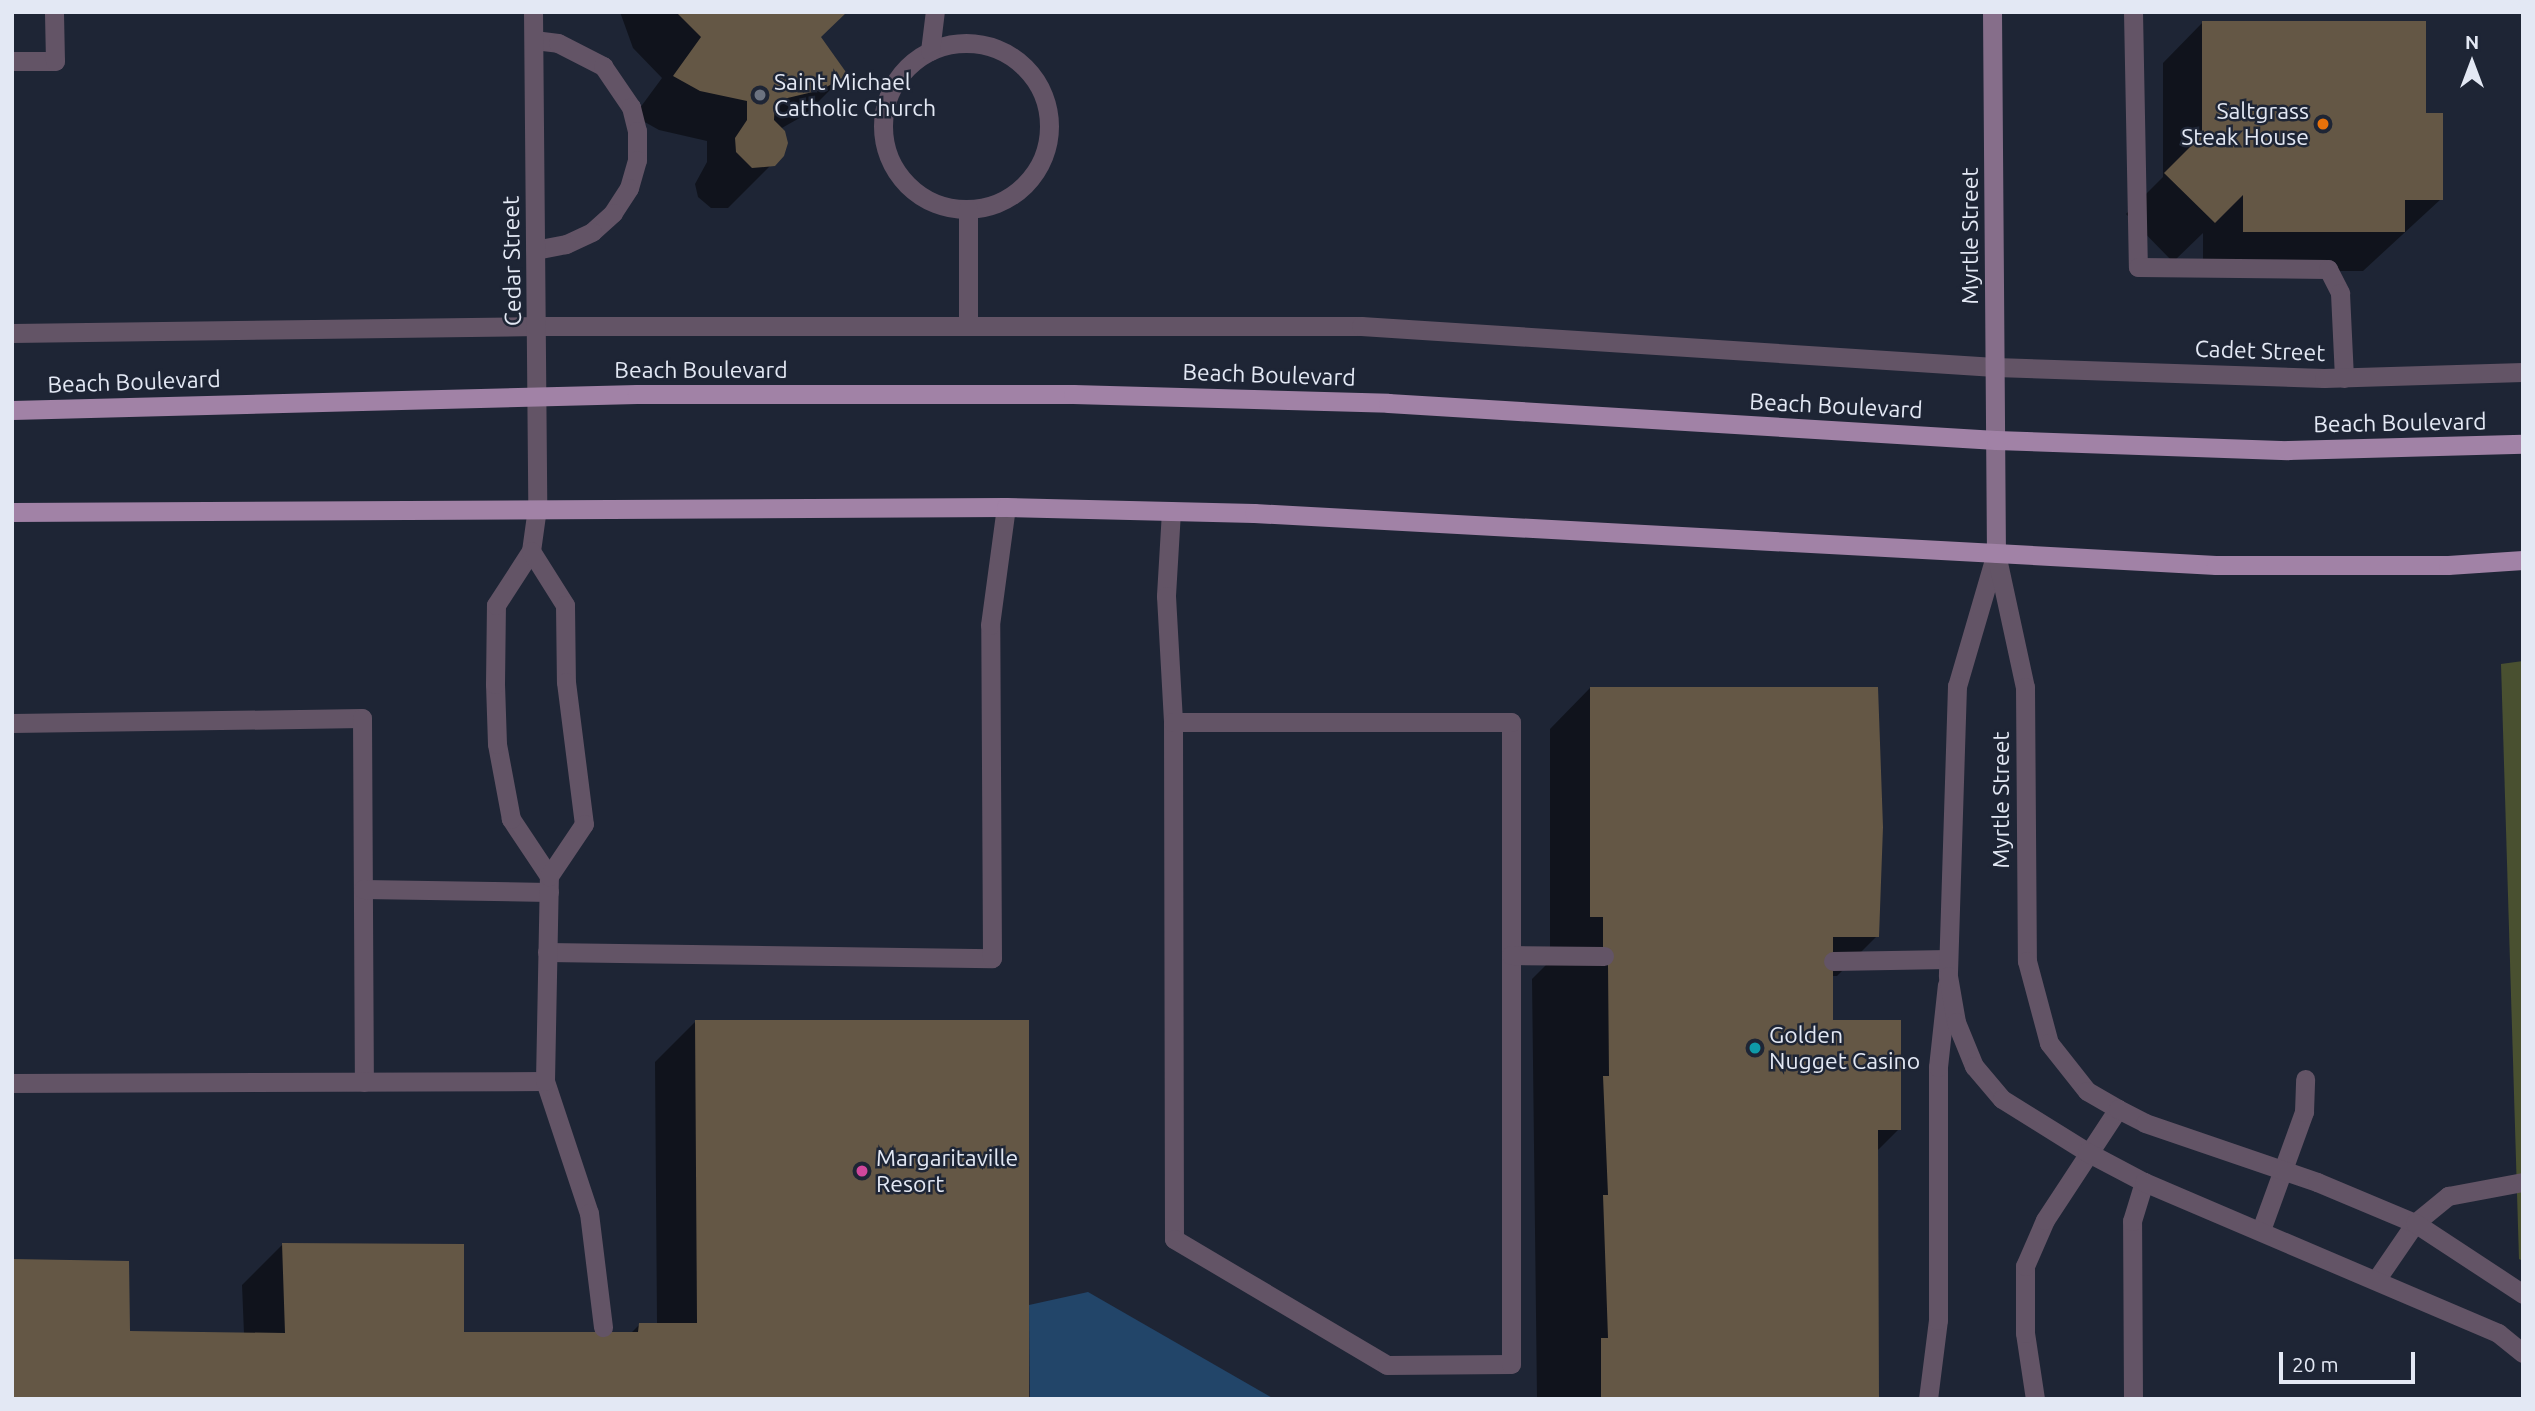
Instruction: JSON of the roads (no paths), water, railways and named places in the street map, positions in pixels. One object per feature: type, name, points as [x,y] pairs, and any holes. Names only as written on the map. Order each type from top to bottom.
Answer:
[{"type":"main road","name":"Myrtle Street","points":[[1992,12],[1996,553]]},
{"type":"main road","name":"Beach Boulevard","points":[[12,410],[539,396],[1073,394],[1388,403],[1996,440],[2288,450],[2523,444]]},
{"type":"main road","points":[[12,512],[1006,507],[1171,511],[2216,565],[2448,565],[2523,559]]},
{"type":"street","points":[[12,61],[55,61],[54,12]]},
{"type":"street","name":"Cedar Street","points":[[531,551],[537,508],[539,396],[533,12]]},
{"type":"street","points":[[930,51],[935,12]]},
{"type":"street","points":[[2133,12],[2138,267],[2328,269],[2340,293],[2344,378]]},
{"type":"street","points":[[534,40],[558,43],[603,66],[631,107],[637,131],[637,160],[629,188],[613,213],[592,232],[566,244],[536,250]]},
{"type":"street","points":[[971,43],[1010,55],[1038,85],[1048,107],[1049,132],[1044,156],[1032,177],[992,205],[968,209],[942,206],[919,195],[901,179],[888,157],[882,133],[884,107],[893,84],[909,64],[930,51],[971,43]]},
{"type":"street","points":[[968,209],[968,324]]},
{"type":"street","name":"Cadet Street","points":[[12,333],[537,326],[1361,326],[1995,366],[2344,378],[2523,372]]},
{"type":"street","points":[[547,952],[992,958],[990,625],[1006,507]]},
{"type":"street","points":[[1171,511],[1166,596],[1173,722],[1174,1239],[1387,1365],[1511,1364],[1511,722],[1173,722]]},
{"type":"street","points":[[549,884],[511,819],[497,744],[496,605],[531,551],[565,605],[566,682],[584,824],[549,884],[545,1081],[589,1213],[603,1327]]},
{"type":"street","points":[[1928,1399],[1938,1320],[1938,1067],[1948,968],[1957,686],[1996,553]]},
{"type":"street","name":"Myrtle Street","points":[[1996,553],[2025,687],[2027,961],[2035,1001],[2049,1043],[2087,1091],[2118,1109],[2415,1223],[2523,1294]]},
{"type":"street","points":[[12,723],[362,718],[364,1082]]},
{"type":"street","points":[[363,889],[549,884]]},
{"type":"street","points":[[1511,955],[1604,956]]},
{"type":"street","points":[[1833,961],[1948,968]]},
{"type":"street","points":[[1948,968],[1956,1022],[1974,1066],[2003,1099],[2087,1152],[2144,1182],[2498,1333],[2523,1353]]},
{"type":"street","points":[[2261,1230],[2286,1172],[2304,1112],[2305,1079]]},
{"type":"street","points":[[12,1083],[545,1081]]},
{"type":"street","points":[[2035,1399],[2025,1333],[2025,1266],[2032,1243],[2087,1152],[2118,1109]]},
{"type":"street","points":[[2133,1399],[2132,1221],[2144,1182]]},
{"type":"street","points":[[2376,1280],[2415,1223],[2448,1196],[2523,1182]]},
{"type":"water","points":[[1088,1292],[1274,1399],[1030,1399],[1029,1305]]},
{"type":"place","name":"Saint Michael Catholic Church","points":[[760,95]]},
{"type":"place","name":"Saltgrass Steak House","points":[[2323,124]]},
{"type":"place","name":"Golden Nugget Casino","points":[[1755,1048]]},
{"type":"place","name":"Margaritaville Resort","points":[[862,1171]]}]
